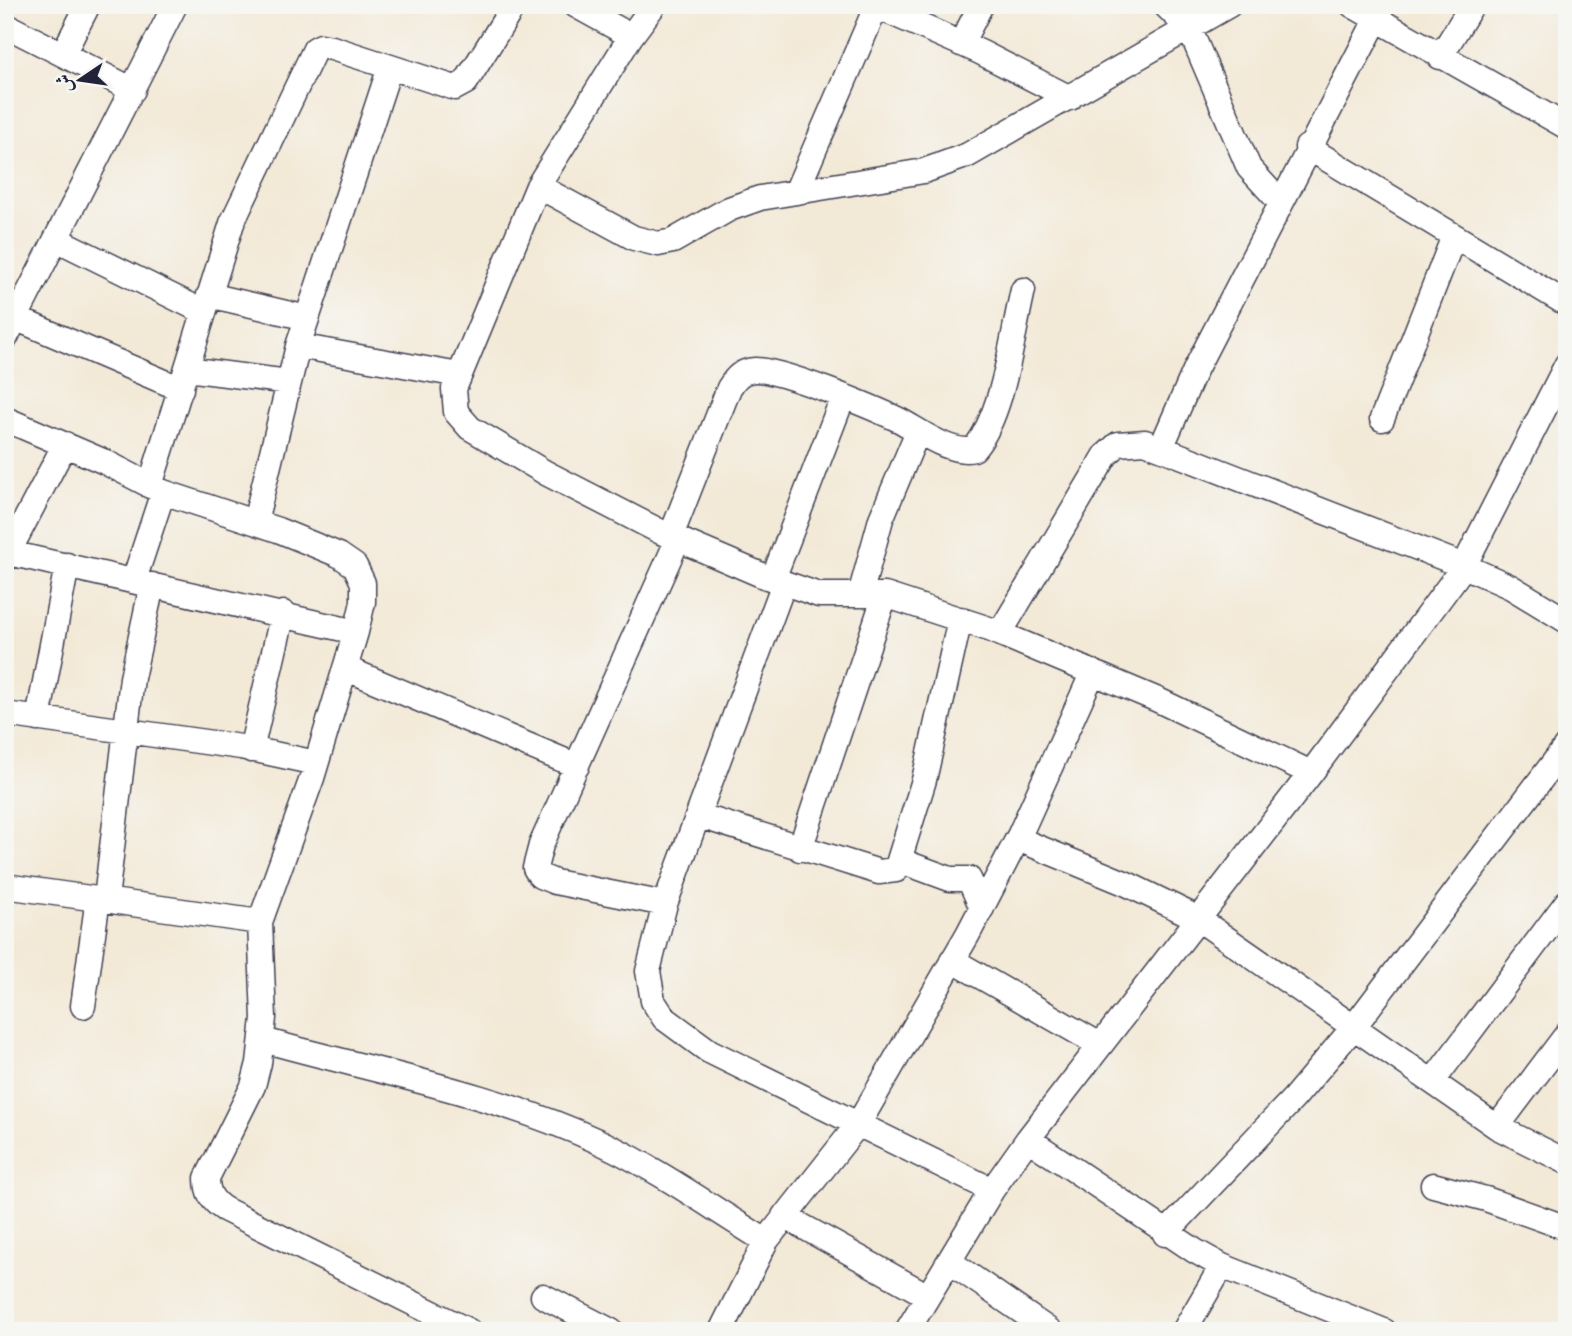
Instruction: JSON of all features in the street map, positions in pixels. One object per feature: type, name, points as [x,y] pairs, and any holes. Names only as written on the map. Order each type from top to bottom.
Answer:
[{"type":"street","points":[[63,54],[88,5]]},
{"type":"street","points":[[175,5],[10,328],[184,379],[289,382]]},
{"type":"street","points":[[83,1006],[102,899],[156,489],[184,379],[232,223],[315,49],[321,46],[332,48],[449,88],[461,86],[514,5]]},
{"type":"street","points":[[654,5],[631,36],[538,186],[459,375],[453,403],[460,420],[546,473],[674,537],[778,581],[819,595],[885,595],[1000,634],[1093,671],[1311,773]]},
{"type":"street","points":[[961,44],[981,5]]},
{"type":"street","points":[[1165,5],[1190,30],[1249,168],[1280,202]]},
{"type":"street","points":[[538,186],[634,238],[659,244],[674,241],[729,209],[797,190],[923,171],[968,155],[1190,30],[1229,5]]},
{"type":"street","points":[[1352,5],[1567,127]]},
{"type":"street","points":[[1440,57],[1472,5]]},
{"type":"street","points":[[579,6],[631,36]]},
{"type":"street","points":[[797,190],[876,6],[1070,98]]},
{"type":"street","points":[[1161,448],[1196,368],[1307,148],[1376,20]]},
{"type":"street","points":[[5,25],[133,90]]},
{"type":"street","points":[[254,522],[298,346],[390,67]]},
{"type":"street","points":[[1307,148],[1567,304]]},
{"type":"street","points":[[1382,419],[1454,236]]},
{"type":"street","points":[[56,239],[207,303],[307,318]]},
{"type":"street","points":[[665,904],[540,876],[535,868],[541,845],[674,537],[737,376],[756,370],[776,373],[843,397],[964,451],[977,446],[996,404],[1023,290]]},
{"type":"street","points":[[298,346],[459,375]]},
{"type":"street","points":[[906,1331],[992,1190],[1028,1139],[1311,773],[1464,566],[1565,372]]},
{"type":"street","points":[[843,397],[700,816],[665,904],[648,971],[653,1001],[664,1018],[709,1051],[992,1190]]},
{"type":"street","points":[[5,419],[65,444],[156,489],[254,522],[339,555],[355,566],[363,583],[363,602],[356,632],[316,763],[260,922],[263,1040],[253,1086],[207,1178],[210,1195],[224,1209],[469,1331]]},
{"type":"street","points":[[860,595],[881,519],[918,431]]},
{"type":"street","points":[[1000,634],[1106,455],[1118,444],[1130,442],[1145,442],[1464,566],[1511,587],[1567,621]]},
{"type":"street","points":[[65,444],[6,554],[283,613],[356,632]]},
{"type":"street","points":[[38,719],[67,565]]},
{"type":"street","points":[[800,849],[885,595]]},
{"type":"street","points":[[251,750],[283,613]]},
{"type":"street","points":[[700,816],[885,873],[896,870],[901,861],[924,780],[960,620]]},
{"type":"street","points":[[345,668],[577,766]]},
{"type":"street","points":[[721,1331],[766,1241],[859,1123],[982,908],[1018,839],[1093,671]]},
{"type":"street","points":[[5,714],[251,750],[316,763]]},
{"type":"street","points":[[1166,1234],[1294,1098],[1353,1028],[1567,745]]},
{"type":"street","points":[[1018,839],[1127,884],[1197,918],[1497,1127],[1567,1163]]},
{"type":"street","points":[[901,861],[950,879],[969,879],[982,908]]},
{"type":"street","points":[[5,886],[260,922]]},
{"type":"street","points":[[1433,1081],[1567,902]]},
{"type":"street","points":[[952,960],[1100,1045]]},
{"type":"street","points":[[1497,1127],[1567,1034]]},
{"type":"street","points":[[263,1040],[488,1100],[547,1121],[603,1144],[766,1241]]},
{"type":"street","points":[[1028,1139],[1166,1234],[1222,1266],[1344,1324],[1384,1331]]},
{"type":"street","points":[[1433,1185],[1486,1199],[1567,1228]]},
{"type":"street","points":[[784,1216],[928,1296]]},
{"type":"street","points":[[950,1262],[1050,1331]]},
{"type":"street","points":[[1184,1331],[1222,1266]]},
{"type":"street","points":[[543,1296],[611,1331]]}]
